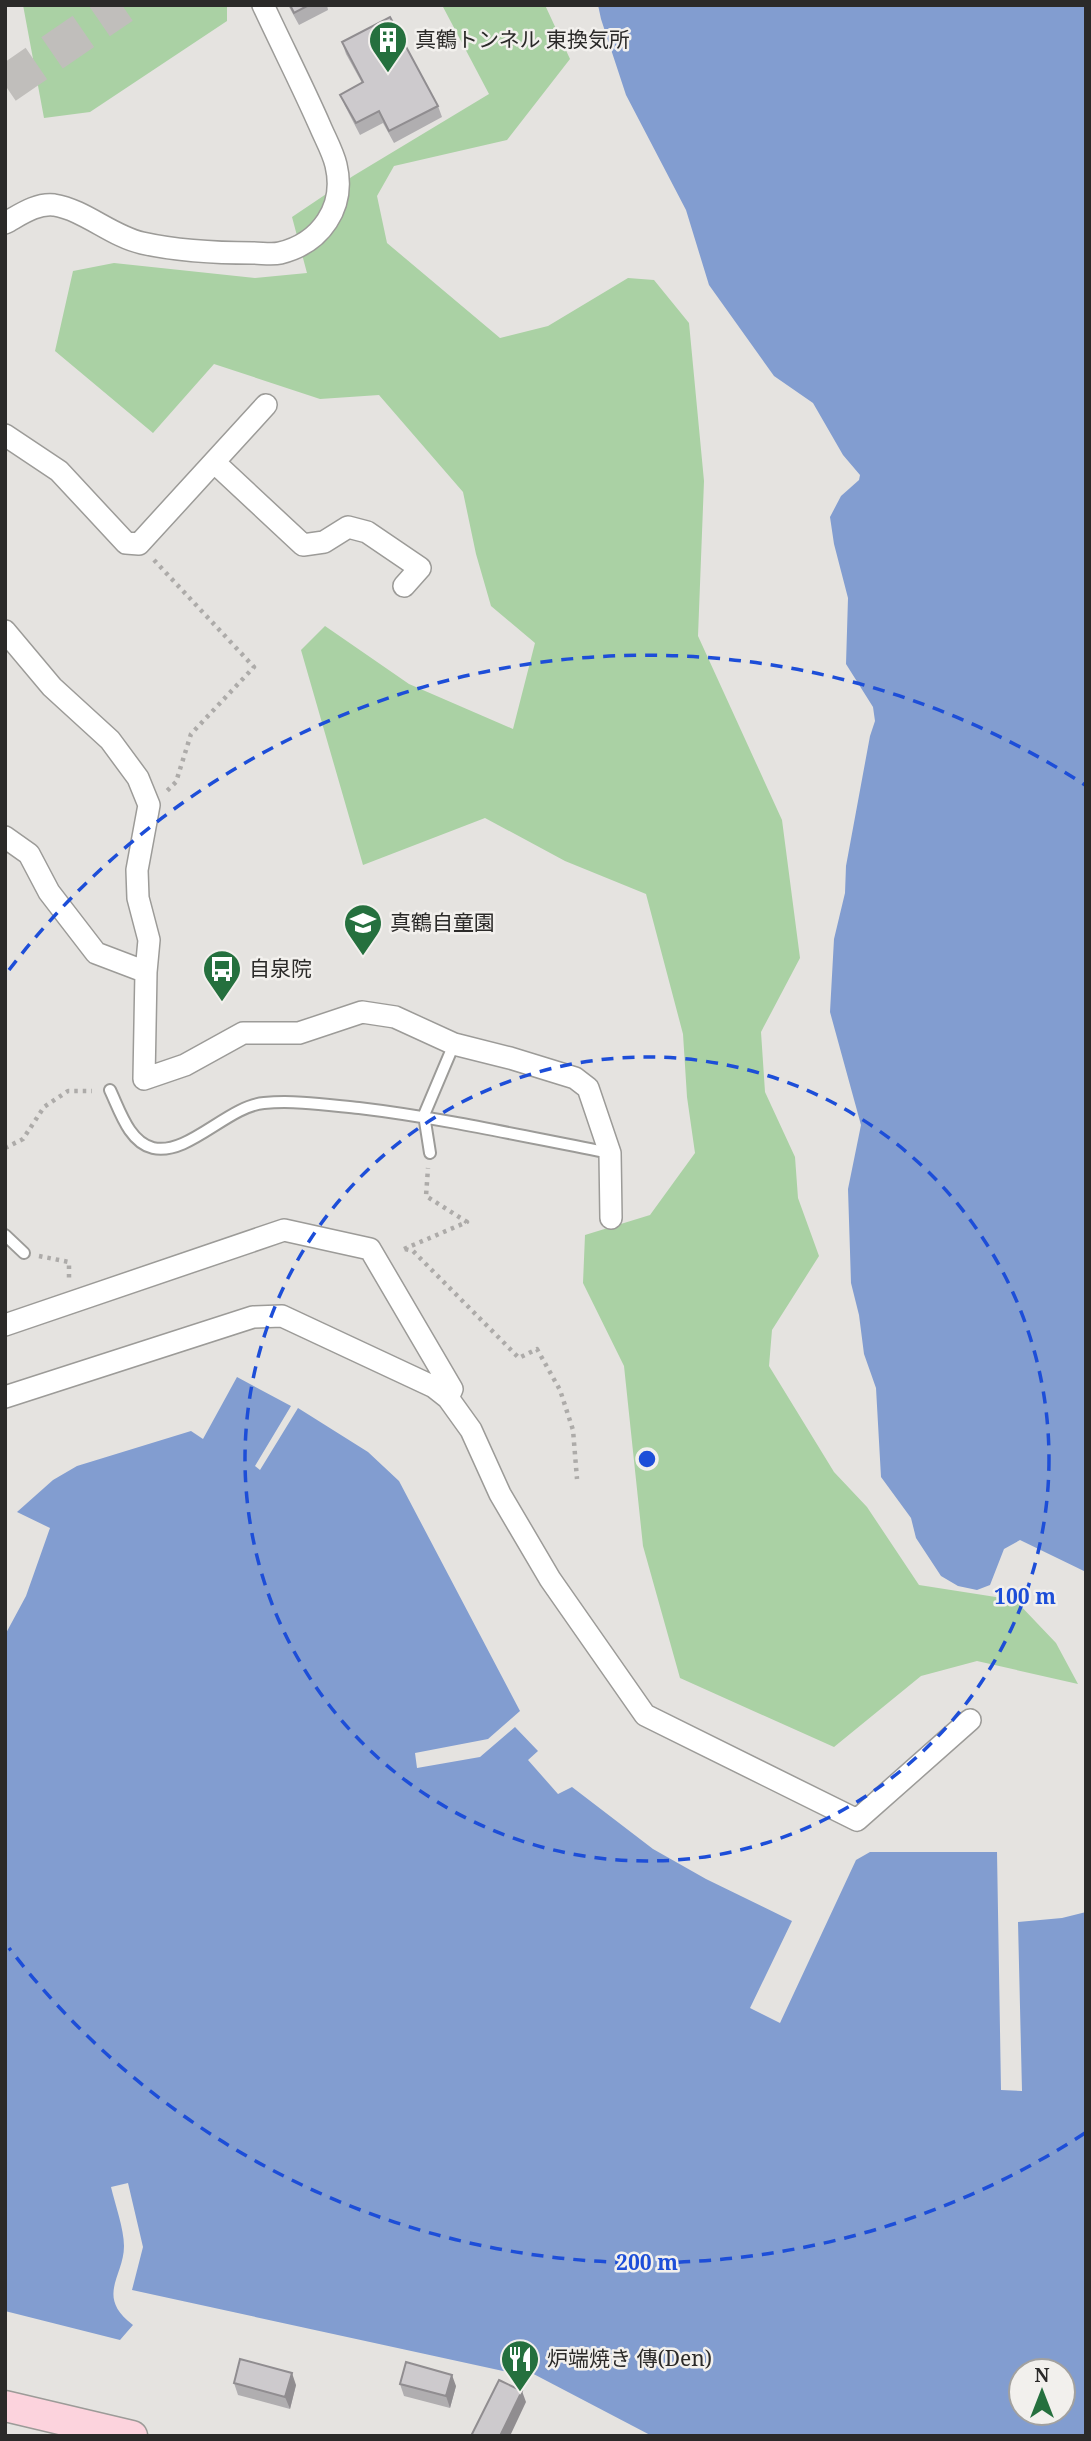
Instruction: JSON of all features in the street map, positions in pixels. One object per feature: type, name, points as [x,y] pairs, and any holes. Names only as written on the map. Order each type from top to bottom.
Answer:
[{"type":"main road","points":[[5,2406],[132,2436]]},
{"type":"street","points":[[5,223],[32,208],[51,205],[64,207],[141,243],[209,251],[278,253],[314,238],[330,220],[335,207],[338,188],[336,165],[293,64],[263,5]]},
{"type":"street","points":[[5,435],[59,471],[126,543],[139,544],[266,405]]},
{"type":"street","points":[[214,462],[303,545],[324,542],[348,527],[367,532],[420,568],[404,586]]},
{"type":"street","points":[[5,631],[52,687],[110,740],[138,778],[149,805],[137,870],[138,898],[149,940],[144,1079],[185,1065],[243,1032],[299,1033],[362,1012],[395,1017],[454,1044],[575,1078],[588,1088],[610,1153],[611,1217]]},
{"type":"street","points":[[5,837],[29,854],[49,892],[96,953],[146,972]]},
{"type":"street","points":[[5,1325],[284,1230],[370,1249],[452,1389],[448,1398]]},
{"type":"street","points":[[5,1397],[253,1317],[282,1316],[434,1387],[448,1398],[471,1430],[499,1494],[550,1580],[645,1715],[857,1820],[970,1720]]},
{"type":"lane","points":[[430,1153],[424,1115],[454,1044]]},
{"type":"lane","points":[[110,1090],[133,1136],[152,1147],[172,1148],[251,1104],[274,1102],[322,1104],[424,1115],[610,1153]]},
{"type":"lane","points":[[5,1236],[24,1253]]},
{"type":"path","points":[[139,544],[254,667],[191,734],[176,782],[149,805]]},
{"type":"path","points":[[5,1148],[23,1139],[44,1107],[68,1091],[110,1090]]},
{"type":"path","points":[[405,1249],[467,1222],[426,1196],[430,1153]]},
{"type":"path","points":[[370,1249],[414,1251],[519,1358],[537,1349],[560,1390],[573,1430],[578,1479]]},
{"type":"path","points":[[24,1253],[69,1262],[70,1303]]},
{"type":"green space","points":[[23,5],[227,5],[227,21],[90,112],[44,118]]},
{"type":"green space","points":[[442,5],[545,5],[570,59],[507,140],[394,166],[377,196],[387,243],[500,338],[548,326],[628,278],[654,280],[689,323],[704,481],[698,636],[782,820],[800,958],[761,1032],[765,1092],[795,1157],[798,1198],[819,1256],[772,1330],[769,1366],[834,1472],[867,1507],[919,1585],[1015,1600],[1056,1643],[1078,1684],[977,1661],[921,1676],[834,1747],[680,1678],[643,1546],[624,1366],[583,1283],[585,1235],[650,1215],[695,1153],[687,1097],[683,1034],[646,894],[565,861],[485,818],[363,865],[301,650],[325,626],[409,684],[513,729],[535,643],[491,606],[476,554],[463,492],[379,395],[320,399],[214,364],[153,433],[55,351],[73,271],[114,263],[255,278],[307,273],[292,217],[353,176],[489,94]]},
{"type":"water","points":[[598,5],[1086,5],[1086,1572],[1020,1540],[1004,1549],[990,1585],[977,1590],[958,1586],[941,1576],[916,1538],[911,1518],[881,1477],[876,1388],[864,1354],[859,1315],[851,1283],[848,1189],[861,1125],[830,1012],[834,939],[845,893],[846,866],[875,721],[873,707],[846,664],[848,598],[830,517],[841,496],[859,480],[860,475],[843,455],[813,403],[774,376],[709,285],[686,210],[626,95]]},
{"type":"water","points":[[237,1377],[291,1406],[255,1466],[260,1470],[298,1408],[368,1452],[399,1481],[520,1711],[488,1739],[415,1753],[417,1768],[480,1757],[515,1727],[538,1751],[528,1760],[558,1794],[572,1787],[653,1849],[706,1879],[792,1921],[750,2008],[780,2023],[856,1860],[870,1852],[997,1852],[1001,2090],[1022,2091],[1018,1922],[1062,1918],[1086,1912],[1086,2436],[652,2436],[524,2369],[521,2375],[132,2290],[143,2247],[128,2183],[111,2187],[124,2239],[123,2257],[113,2295],[122,2315],[133,2325],[120,2340],[5,2311],[5,1635],[26,1596],[50,1528],[17,1512],[53,1480],[77,1466],[191,1431],[203,1439]]},
{"type":"building","points":[[290,5],[309,5],[294,13]]},
{"type":"building","name":"真鶴トンネル 東換気所","points":[[390,17],[438,106],[389,131],[379,111],[356,123],[340,95],[363,82],[342,42]]},
{"type":"building","points":[[240,2359],[292,2373],[285,2397],[234,2383]]},
{"type":"building","points":[[406,2362],[452,2375],[446,2396],[400,2384]]},
{"type":"building","points":[[499,2380],[522,2391],[500,2436],[471,2436]]},
{"type":"tunnel","points":[[5,85],[122,5]]},
{"type":"place","name":"真鶴トンネル 東換気所","points":[[388,74]]},
{"type":"place","name":"真鶴自童園","points":[[363,957]]},
{"type":"place","name":"自泉院","points":[[222,1003]]},
{"type":"place","name":"炉端焼き 傳(Den)","points":[[520,2393]]}]
